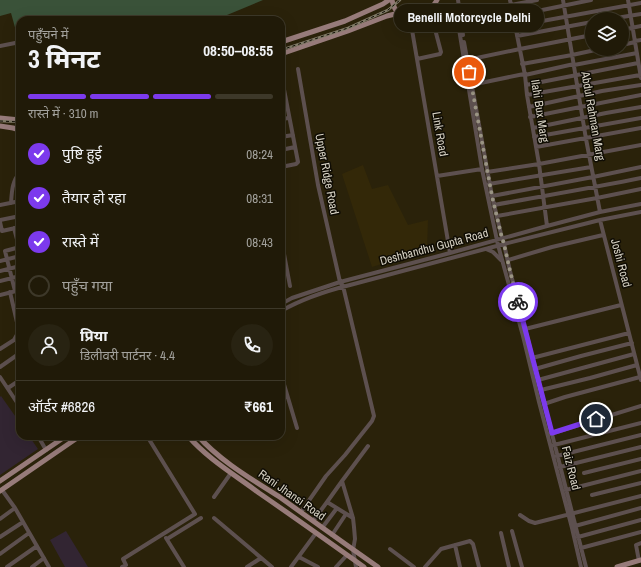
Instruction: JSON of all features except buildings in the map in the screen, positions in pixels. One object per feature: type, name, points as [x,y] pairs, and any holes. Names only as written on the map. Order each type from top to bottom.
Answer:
[{"type":"main road","points":[[285,41],[345,21],[390,0],[400,13],[410,18],[419,17],[430,10],[437,0]]},
{"type":"main road","points":[[285,53],[387,16],[400,13]]},
{"type":"main road","points":[[0,118],[16,120]]},
{"type":"main road","points":[[0,126],[16,129]]},
{"type":"main road","points":[[0,481],[60,440]]},
{"type":"main road","points":[[1,491],[74,440]]},
{"type":"main road","name":"Rani Jhansi Road","points":[[192,440],[231,473],[359,565]]},
{"type":"main road","name":"Rani Jhansi Road","points":[[202,440],[211,450],[378,567]]},
{"type":"main road","points":[[617,567],[640,561]]},
{"type":"street","name":"Faiz Road","points":[[458,0],[471,85],[494,205],[541,390],[550,434],[566,490],[570,514],[575,526],[586,567]]},
{"type":"street","name":"Ilahi Bux Marg","points":[[510,0],[520,49],[530,117],[541,176],[547,226]]},
{"type":"street","points":[[511,5],[537,0]]},
{"type":"street","name":"Abdul Rahman Marg","points":[[563,0],[586,139],[600,212]]},
{"type":"street","points":[[513,16],[591,0]]},
{"type":"street","points":[[527,95],[641,76],[628,0]]},
{"type":"street","points":[[515,26],[641,3]]},
{"type":"street","points":[[417,59],[440,54],[441,52],[430,10],[439,5],[451,7],[457,17],[482,169],[497,243],[523,336],[539,402],[550,434],[570,514],[581,567]]},
{"type":"street","points":[[631,16],[641,14]]},
{"type":"street","name":"Link Road","points":[[410,18],[450,254]]},
{"type":"street","points":[[517,36],[585,23]]},
{"type":"street","points":[[629,29],[641,26]]},
{"type":"street","points":[[467,60],[585,37]]},
{"type":"street","points":[[629,43],[641,40]]},
{"type":"street","points":[[0,46],[16,43]]},
{"type":"street","points":[[522,64],[585,52]]},
{"type":"street","points":[[471,85],[638,52]]},
{"type":"street","points":[[526,85],[639,64]]},
{"type":"street","name":"Upper Ridge Road","points":[[298,69],[318,185],[340,282]]},
{"type":"street","points":[[529,107],[641,85]]},
{"type":"street","points":[[530,117],[641,95]]},
{"type":"street","points":[[285,104],[298,162],[297,164],[285,166]]},
{"type":"street","points":[[532,128],[641,107]]},
{"type":"street","points":[[285,118],[289,118]]},
{"type":"street","points":[[534,137],[641,118]]},
{"type":"street","points":[[536,147],[641,128]]},
{"type":"street","points":[[285,136],[293,135]]},
{"type":"street","points":[[487,172],[641,145]]},
{"type":"street","points":[[285,149],[295,147]]},
{"type":"street","points":[[490,184],[592,167]]},
{"type":"street","points":[[492,196],[641,167]]},
{"type":"street","points":[[437,176],[482,169]]},
{"type":"street","points":[[11,203],[13,185],[16,177]]},
{"type":"street","points":[[494,205],[641,178]]},
{"type":"street","points":[[497,216],[641,189]]},
{"type":"street","points":[[0,205],[16,202]]},
{"type":"street","name":"Deshbandhu Gupta Road","points":[[285,302],[292,298],[340,282],[497,243],[547,226],[600,212],[641,204]]},
{"type":"street","name":"Deshbandhu Gupta Road","points":[[504,241],[641,212]]},
{"type":"street","points":[[16,217],[0,221],[1,231],[14,228],[16,236]]},
{"type":"street","name":"Joshi Road","points":[[600,220],[641,378]]},
{"type":"street","points":[[508,260],[552,247],[603,235]]},
{"type":"street","name":"Deshbandhu Gupta Road","points":[[285,308],[292,304],[343,286],[485,249],[497,243]]},
{"type":"street","points":[[16,248],[2,251],[7,260],[16,312]]},
{"type":"street","points":[[485,249],[494,252],[502,261]]},
{"type":"street","points":[[0,261],[16,257]]},
{"type":"street","points":[[285,259],[290,286]]},
{"type":"street","points":[[0,271],[16,267]]},
{"type":"street","points":[[0,281],[16,277]]},
{"type":"street","points":[[301,512],[326,476],[345,455],[372,421],[374,416],[343,286],[340,282]]},
{"type":"street","points":[[0,295],[16,291]]},
{"type":"street","points":[[525,329],[621,305]]},
{"type":"street","points":[[532,358],[629,333]]},
{"type":"street","points":[[0,349],[14,340],[16,336]]},
{"type":"street","points":[[535,369],[632,343]]},
{"type":"street","points":[[538,380],[634,354]]},
{"type":"street","points":[[0,367],[16,356]]},
{"type":"street","points":[[541,390],[637,365]]},
{"type":"street","points":[[0,376],[16,401]]},
{"type":"street","points":[[544,404],[565,397],[641,378]]},
{"type":"street","points":[[8,388],[16,383]]},
{"type":"street","points":[[285,388],[297,428]]},
{"type":"street","points":[[550,434],[641,406]]},
{"type":"street","points":[[554,445],[641,423]]},
{"type":"street","points":[[557,456],[641,435]]},
{"type":"street","points":[[40,440],[46,450]]},
{"type":"street","points":[[122,567],[126,565],[123,559],[195,514],[149,440]]},
{"type":"street","points":[[313,521],[368,446]]},
{"type":"street","points":[[560,467],[641,447]]},
{"type":"street","points":[[584,474],[641,459]]},
{"type":"street","points":[[566,490],[641,471]]},
{"type":"street","points":[[214,497],[231,473]]},
{"type":"street","points":[[342,481],[353,518],[355,539],[353,550],[359,565]]},
{"type":"street","points":[[592,496],[641,483]]},
{"type":"street","points":[[1,491],[15,508],[49,567]]},
{"type":"street","points":[[520,514],[529,521],[535,523],[641,496]]},
{"type":"street","points":[[327,502],[353,518]]},
{"type":"street","points":[[0,519],[15,508]]},
{"type":"street","points":[[322,528],[337,508]]},
{"type":"street","points":[[575,526],[641,508]]},
{"type":"street","points":[[332,535],[346,514]]},
{"type":"street","points":[[167,540],[202,518]]},
{"type":"street","points":[[214,518],[272,567]]},
{"type":"street","points":[[578,537],[641,520]]},
{"type":"street","points":[[0,538],[23,522]]},
{"type":"street","points":[[512,531],[522,567]]},
{"type":"street","points":[[581,548],[641,532]]},
{"type":"street","points":[[0,554],[29,533]]},
{"type":"street","points":[[291,567],[316,533]]},
{"type":"street","points":[[501,533],[508,567]]},
{"type":"street","points":[[164,534],[184,567]]},
{"type":"street","points":[[425,567],[440,550],[470,541],[472,542],[480,567]]},
{"type":"street","points":[[640,561],[636,545],[641,543]]},
{"type":"street","points":[[455,545],[460,567]]},
{"type":"street","points":[[7,567],[37,546]]},
{"type":"street","points":[[390,549],[414,567]]},
{"type":"street","points":[[358,554],[359,565]]},
{"type":"street","points":[[336,567],[347,555]]},
{"type":"street","points":[[299,557],[316,567]]},
{"type":"street","points":[[32,567],[44,558]]},
{"type":"street","points":[[247,567],[254,565],[261,558]]},
{"type":"shaded area","points":[[363,165],[372,189],[388,185],[408,225],[428,220],[427,250],[372,267],[342,174]]},
{"type":"shaded area","points":[[1,396],[16,417],[16,440],[32,440],[38,449],[0,475]]},
{"type":"shaded area","points":[[66,531],[88,567],[65,567],[50,540]]},
{"type":"green space","points":[[0,0],[263,0],[225,16],[16,16],[16,31],[11,13],[0,16]]},
{"type":"railway","points":[[285,49],[348,28],[388,10],[400,0]]},
{"type":"railway","points":[[0,121],[16,122]]},
{"type":"way so far","points":[[469,72],[492,196],[518,302]]},
{"type":"place","name":"Benelli Motorcycle Delhi","points":[[469,72]]},
{"type":"route","points":[[518,302],[552,433],[596,419]]}]
